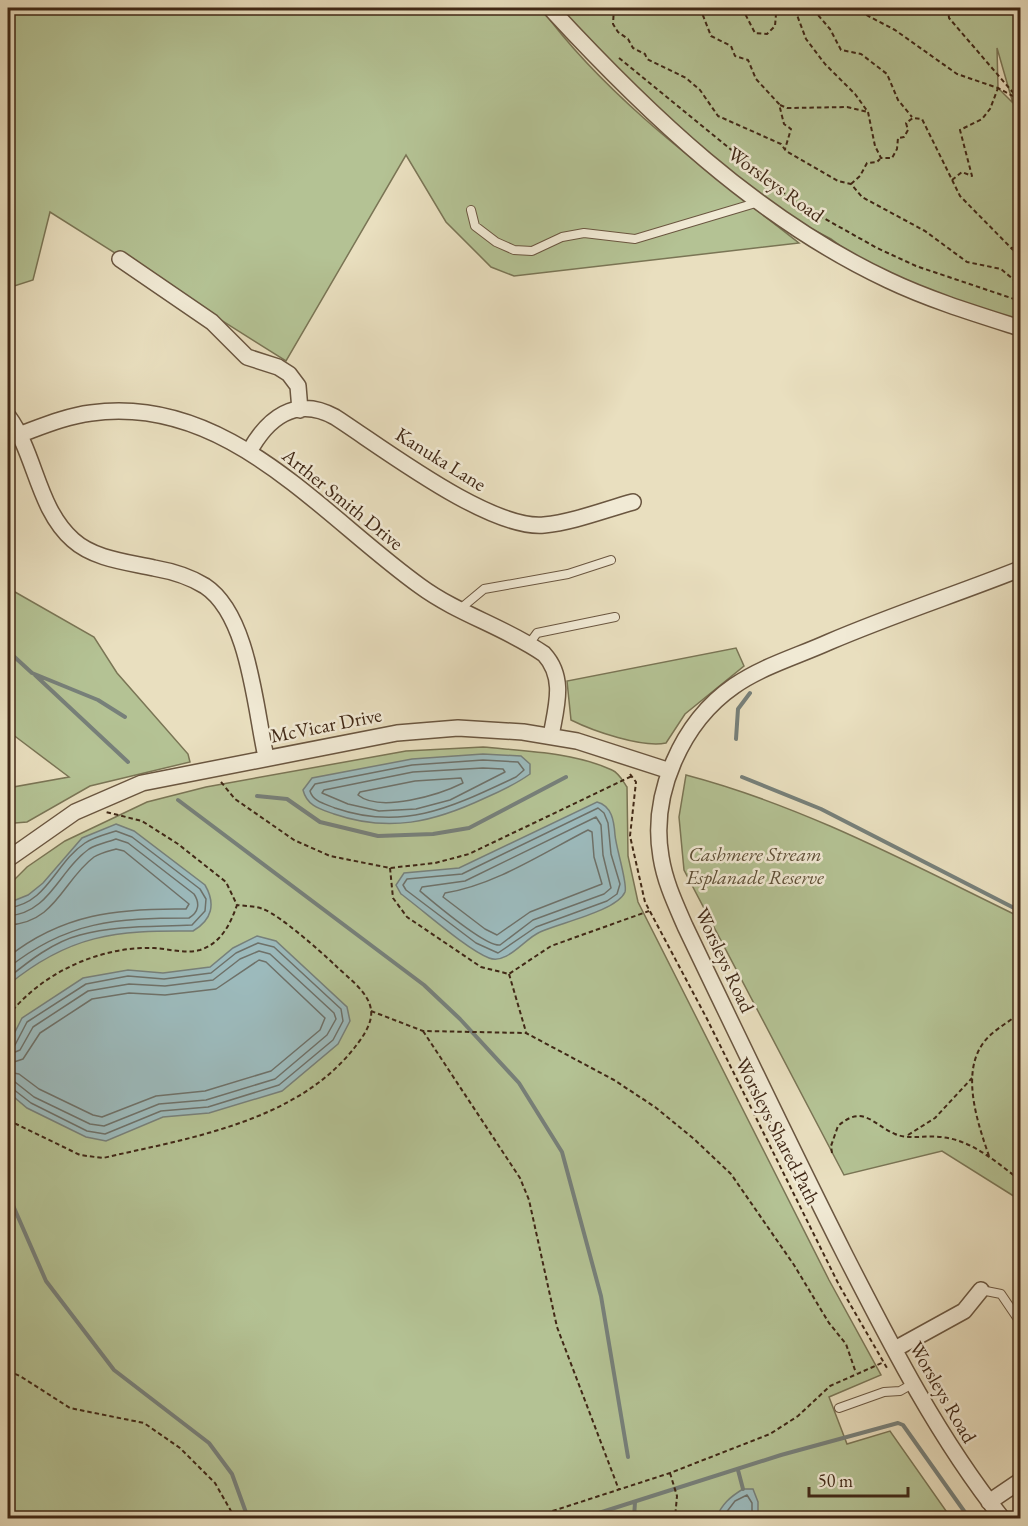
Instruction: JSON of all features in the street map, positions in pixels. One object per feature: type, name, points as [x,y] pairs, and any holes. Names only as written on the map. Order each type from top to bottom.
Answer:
[{"type":"street","name":"Worsleys Road","points":[[550,8],[612,75],[672,132],[760,202],[825,246],[888,280],[1020,328]]},
{"type":"street","points":[[120,259],[212,322],[247,357],[289,374],[298,386],[300,410]]},
{"type":"street","name":"Kanuka Lane","points":[[249,452],[261,430],[283,414],[300,410],[328,413],[457,495],[514,523],[544,525],[633,502]]},
{"type":"street","name":"Arther Smith Drive","points":[[21,434],[88,413],[148,412],[196,426],[249,452],[276,470],[420,586],[529,644],[551,662],[557,677],[557,697],[551,736]]},
{"type":"street","points":[[8,416],[21,434],[51,512],[73,540],[97,555],[179,573],[206,586],[227,609],[242,640],[266,757]]},
{"type":"street","name":"Worsleys Road","points":[[1002,1518],[961,1465],[909,1386],[895,1349],[769,1103],[672,896],[661,855],[659,834],[663,793],[680,748],[708,709],[744,680],[852,632],[1020,568]]},
{"type":"street","name":"McVicar Drive","points":[[10,851],[75,812],[120,791],[168,776],[429,729],[493,729],[551,736],[604,748],[670,771]]},
{"type":"street","points":[[895,1349],[964,1311],[981,1290]]},
{"type":"street","points":[[989,1502],[1020,1481]]},
{"type":"lane","points":[[471,210],[476,226],[496,242],[514,250],[532,251],[562,237],[584,233],[635,239],[760,202]]},
{"type":"lane","points":[[460,609],[484,589],[568,574],[611,560]]},
{"type":"lane","points":[[529,644],[537,633],[615,617]]},
{"type":"lane","points":[[981,1290],[1001,1294],[1020,1322]]},
{"type":"lane","points":[[839,1408],[909,1386]]},
{"type":"path","points":[[614,8],[613,24],[633,48],[669,72],[686,78],[700,90],[718,116],[781,144],[785,149],[838,181],[851,184],[862,197],[925,231],[967,262],[1001,269],[1020,285]]},
{"type":"path","points":[[700,8],[711,36],[731,46],[735,56],[748,60],[756,79],[780,105],[787,108],[848,107],[868,112]]},
{"type":"path","points":[[742,8],[754,33],[767,34],[775,26],[776,14],[785,8],[796,15],[807,39],[825,64],[855,94],[868,112],[874,146],[881,158]]},
{"type":"path","points":[[796,15],[798,12],[808,14],[812,8],[830,29],[841,50],[869,58],[887,74],[898,100],[913,118]]},
{"type":"path","points":[[853,8],[895,30],[957,74],[998,88],[1019,99]]},
{"type":"path","points":[[948,8],[949,18],[1019,99]]},
{"type":"path","points":[[1013,8],[1020,10]]},
{"type":"path","points":[[610,51],[795,202],[877,248],[916,266],[1020,301]]},
{"type":"path","points":[[952,180],[962,172],[972,176],[960,130],[982,119],[990,109],[998,88]]},
{"type":"path","points":[[780,105],[784,124],[791,129],[785,149]]},
{"type":"path","points":[[851,184],[860,176],[867,164],[877,162],[881,158],[892,158],[897,149],[898,138],[904,137],[908,130],[906,123],[913,118],[922,119],[931,132],[960,196],[1020,257]]},
{"type":"path","points":[[1011,248],[1020,247]]},
{"type":"path","points":[[223,787],[270,825],[310,848],[351,862],[390,868],[435,863],[469,855],[632,776],[628,771]]},
{"type":"path","name":"Worsleys Shared Path","points":[[632,776],[636,782],[630,836],[642,892],[649,911],[706,1017],[839,1285],[883,1363],[909,1386]]},
{"type":"path","points":[[219,778],[227,777]]},
{"type":"path","points":[[99,811],[112,805]]},
{"type":"path","points":[[8,1016],[30,993],[53,976],[81,962],[103,954],[130,950],[154,948],[185,952],[211,945],[231,922],[237,905],[226,882],[178,844],[142,821],[110,815]]},
{"type":"path","points":[[390,868],[393,898],[407,917],[481,967],[509,974],[551,946],[649,911]]},
{"type":"path","points":[[237,905],[255,906],[277,917],[360,990],[371,1011],[423,1031],[526,1033],[614,1080],[655,1107],[731,1174],[794,1265],[829,1323],[846,1344],[856,1373]]},
{"type":"path","points":[[509,974],[526,1033]]},
{"type":"path","points":[[8,1120],[80,1155],[103,1158],[243,1121],[275,1110],[316,1085],[351,1053],[362,1038],[371,1011]]},
{"type":"path","points":[[989,1156],[978,1121],[972,1078],[980,1047],[1020,1012]]},
{"type":"path","points":[[423,1031],[520,1178],[529,1200],[557,1327],[619,1490]]},
{"type":"path","points":[[906,1136],[935,1118],[972,1078]]},
{"type":"path","points":[[832,1153],[834,1135],[845,1120],[864,1116],[887,1129],[906,1136],[950,1139],[969,1144],[1020,1180]]},
{"type":"path","points":[[531,1518],[670,1473],[771,1434],[798,1416],[830,1386],[883,1363]]},
{"type":"path","points":[[8,1371],[20,1376],[70,1408],[144,1423],[180,1448],[216,1483],[235,1518]]},
{"type":"path","points":[[670,1473],[677,1496],[675,1518]]},
{"type":"green space","points":[[8,8],[541,8],[597,74],[629,104],[696,162],[799,243],[514,276],[491,267],[446,222],[406,155],[286,361],[50,212],[33,280],[8,288]]},
{"type":"green space","points":[[550,8],[1020,8],[1020,107],[1012,100],[997,48],[998,88],[1020,110],[1020,320],[964,303],[892,276],[831,239],[760,202],[672,132]]},
{"type":"green space","points":[[8,588],[94,637],[117,673],[188,754],[190,762],[90,786],[27,822],[15,823],[8,817],[8,788],[69,777],[8,731]]},
{"type":"green space","points":[[736,648],[744,666],[685,714],[666,743],[631,741],[571,720],[567,681]]},
{"type":"green space","points":[[483,747],[548,753],[581,759],[614,771],[621,777],[627,787],[628,856],[638,902],[829,1280],[881,1375],[829,1397],[847,1444],[890,1431],[951,1518],[8,1518],[8,886],[27,867],[65,841],[147,802],[206,787],[406,751]]},
{"type":"green space","name":"Cashmere Stream Esplanade Reserve","points":[[686,775],[773,803],[815,820],[898,857],[1020,917],[1020,1200],[942,1151],[844,1175],[684,870],[679,817]]},
{"type":"water","points":[[483,754],[521,756],[530,764],[530,774],[491,795],[429,819],[392,824],[354,820],[315,806],[308,800],[303,790],[312,778],[412,759]]},
{"type":"water","points":[[597,802],[606,807],[613,819],[625,892],[620,899],[600,911],[534,935],[502,958],[489,958],[469,946],[401,894],[396,885],[404,873],[459,868]]},
{"type":"water","points":[[116,824],[134,831],[205,885],[211,905],[208,917],[193,931],[116,934],[73,946],[30,968],[8,985],[8,903],[28,895],[43,883],[82,838]]},
{"type":"water","points":[[257,936],[276,941],[347,1007],[350,1021],[338,1044],[282,1091],[209,1113],[163,1117],[106,1141],[86,1137],[27,1108],[8,1092],[8,1046],[22,1018],[83,978],[128,970],[163,973],[210,967],[233,948]]},
{"type":"water","points":[[743,1489],[753,1489],[758,1502],[758,1518],[716,1518],[727,1501]]},
{"type":"waterway","points":[[8,651],[32,673],[98,700],[125,717]]},
{"type":"waterway","points":[[35,675],[128,762]]},
{"type":"waterway","points":[[736,739],[738,709],[750,693]]},
{"type":"waterway","points":[[257,796],[287,799],[320,822],[378,836],[433,834],[469,828],[566,777]]},
{"type":"waterway","points":[[742,777],[821,809],[1020,911]]},
{"type":"waterway","points":[[178,800],[424,985],[460,1019],[519,1083],[562,1152],[601,1296],[628,1457]]},
{"type":"waterway","points":[[8,1194],[46,1281],[114,1370],[209,1443],[232,1474],[248,1518]]},
{"type":"waterway","points":[[583,1518],[781,1455],[898,1423],[903,1425],[969,1518]]},
{"type":"waterway","points":[[738,1470],[743,1489]]},
{"type":"waterway","points":[[634,1518],[635,1502]]}]
